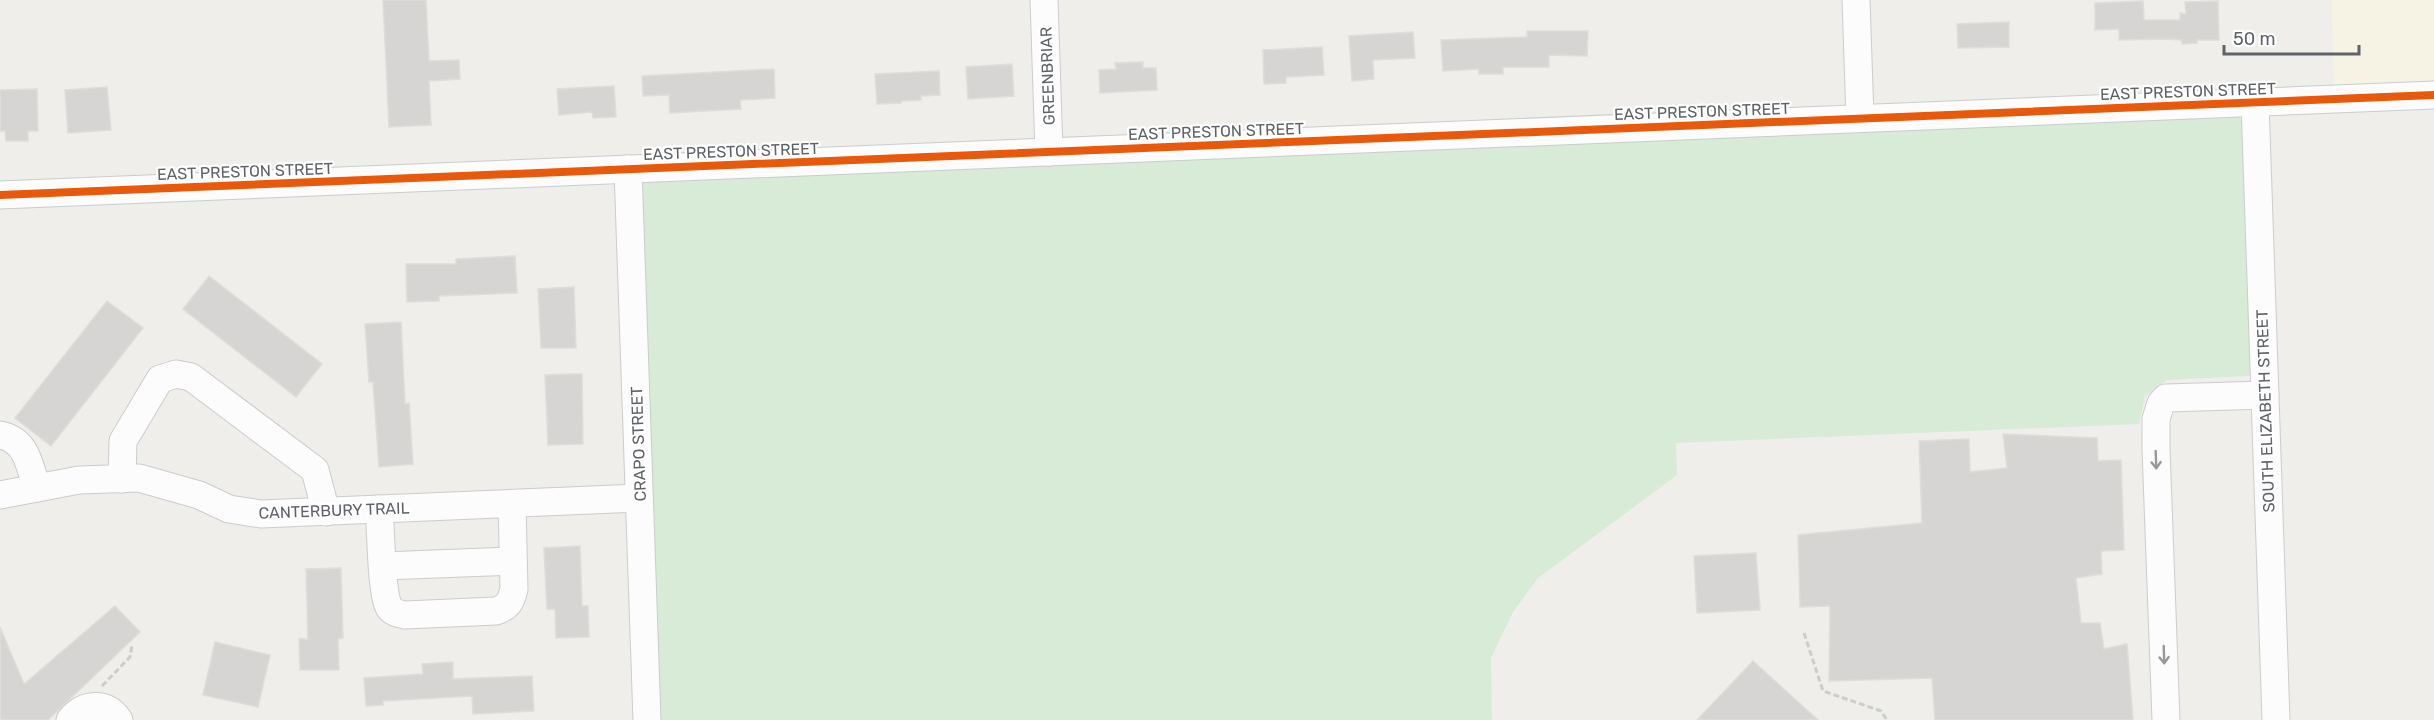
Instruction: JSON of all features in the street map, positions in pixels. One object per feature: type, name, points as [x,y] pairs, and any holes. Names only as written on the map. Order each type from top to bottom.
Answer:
[{"type":"street","name":"GREENBRIAR","points":[[1044,0],[1049,152]]},
{"type":"street","points":[[1856,0],[1860,118]]},
{"type":"street","name":"EAST PRESTON STREET","points":[[0,195],[2434,95]]},
{"type":"street","name":"SOUTH ELIZABETH STREET","points":[[2255,102],[2276,720]]},
{"type":"street","name":"CRAPO STREET","points":[[628,169],[647,720]]},
{"type":"street","points":[[122,479],[123,441],[160,379],[176,374],[191,377],[315,470],[326,512]]},
{"type":"street","points":[[2166,720],[2156,418],[2161,403],[2166,398],[2265,395]]},
{"type":"street","points":[[0,435],[18,441],[26,453],[37,488]]},
{"type":"street","name":"CANTERBURY TRAIL","points":[[0,495],[79,480],[138,478],[199,495],[230,509],[261,514],[639,498]]},
{"type":"street","points":[[379,509],[385,592],[390,609],[396,614],[405,615],[496,611],[506,608],[512,600],[514,589],[512,504]]},
{"type":"street","points":[[384,566],[513,561]]},
{"type":"street","points":[[70,720],[82,709],[97,705],[112,710],[119,720]]},
{"type":"path","points":[[1804,633],[1822,691],[1881,711],[1887,720]]},
{"type":"shaded area","points":[[2332,0],[2434,0],[2434,95],[2334,99]]},
{"type":"green space","points":[[2255,102],[2264,375],[2167,380],[2145,396],[2139,424],[1676,443],[1677,475],[1538,578],[1513,612],[1491,658],[1492,720],[648,720],[628,169]]},
{"type":"building","points":[[383,0],[426,0],[429,61],[459,60],[460,79],[429,81],[431,125],[389,127]]},
{"type":"building","points":[[2143,1],[2144,20],[2180,20],[2180,13],[2186,14],[2185,2],[2218,1],[2219,40],[2197,40],[2197,43],[2182,44],[2182,40],[2119,40],[2119,29],[2095,30],[2095,3]]},
{"type":"building","points":[[2009,22],[2009,47],[1958,48],[1957,24]]},
{"type":"building","points":[[1527,31],[1588,31],[1587,56],[1549,55],[1549,67],[1503,67],[1503,74],[1479,74],[1479,69],[1443,71],[1441,40],[1527,37]]},
{"type":"building","points":[[1413,32],[1415,58],[1373,60],[1374,79],[1352,81],[1349,36]]},
{"type":"building","points":[[1322,47],[1324,75],[1286,77],[1286,83],[1264,84],[1263,50]]},
{"type":"building","points":[[1143,62],[1143,68],[1156,68],[1157,90],[1100,93],[1099,70],[1116,69],[1115,63]]},
{"type":"building","points":[[1012,64],[1014,96],[968,99],[966,67]]},
{"type":"building","points":[[774,69],[775,98],[740,100],[741,109],[670,113],[669,95],[643,96],[642,76]]},
{"type":"building","points":[[939,71],[940,95],[921,96],[921,100],[901,101],[901,103],[877,104],[875,74]]},
{"type":"building","points":[[614,86],[616,117],[593,118],[592,112],[559,115],[557,89]]},
{"type":"building","points":[[107,87],[111,130],[68,133],[65,90]]},
{"type":"building","points":[[37,89],[38,131],[28,131],[28,141],[6,141],[5,131],[0,131],[0,90]]},
{"type":"building","points":[[515,256],[517,293],[439,296],[439,301],[407,302],[406,264],[456,264],[456,259]]},
{"type":"building","points":[[209,276],[322,364],[296,397],[183,309]]},
{"type":"building","points":[[574,287],[576,348],[541,348],[538,289]]},
{"type":"building","points":[[107,301],[143,328],[51,446],[15,418]]},
{"type":"building","points":[[401,322],[405,404],[409,403],[413,464],[379,467],[373,382],[369,382],[365,324]]},
{"type":"building","points":[[582,374],[583,444],[548,445],[545,375]]},
{"type":"building","points":[[2003,434],[2097,438],[2098,461],[2121,460],[2124,550],[2101,551],[2102,574],[2076,578],[2081,623],[2100,623],[2104,649],[2127,644],[2133,720],[1935,720],[1932,678],[1829,681],[1830,606],[1800,607],[1798,535],[1922,523],[1919,441],[1969,439],[1970,472],[2007,468]]},
{"type":"building","points":[[580,546],[582,606],[588,606],[589,637],[556,638],[555,609],[547,609],[544,548]]},
{"type":"building","points":[[1756,553],[1760,610],[1697,613],[1694,556]]},
{"type":"building","points":[[341,568],[343,638],[338,639],[339,670],[300,670],[299,639],[308,639],[306,569]]},
{"type":"building","points":[[115,606],[140,632],[48,720],[0,720],[0,627],[24,684]]},
{"type":"building","points":[[215,642],[270,655],[258,707],[203,695]]},
{"type":"building","points":[[1753,661],[1818,720],[1697,720]]},
{"type":"building","points":[[453,662],[453,679],[532,676],[534,711],[473,714],[472,696],[383,701],[383,705],[366,706],[364,678],[423,674],[422,664]]},
{"type":"cycle path","points":[[0,195],[2434,95]]}]
